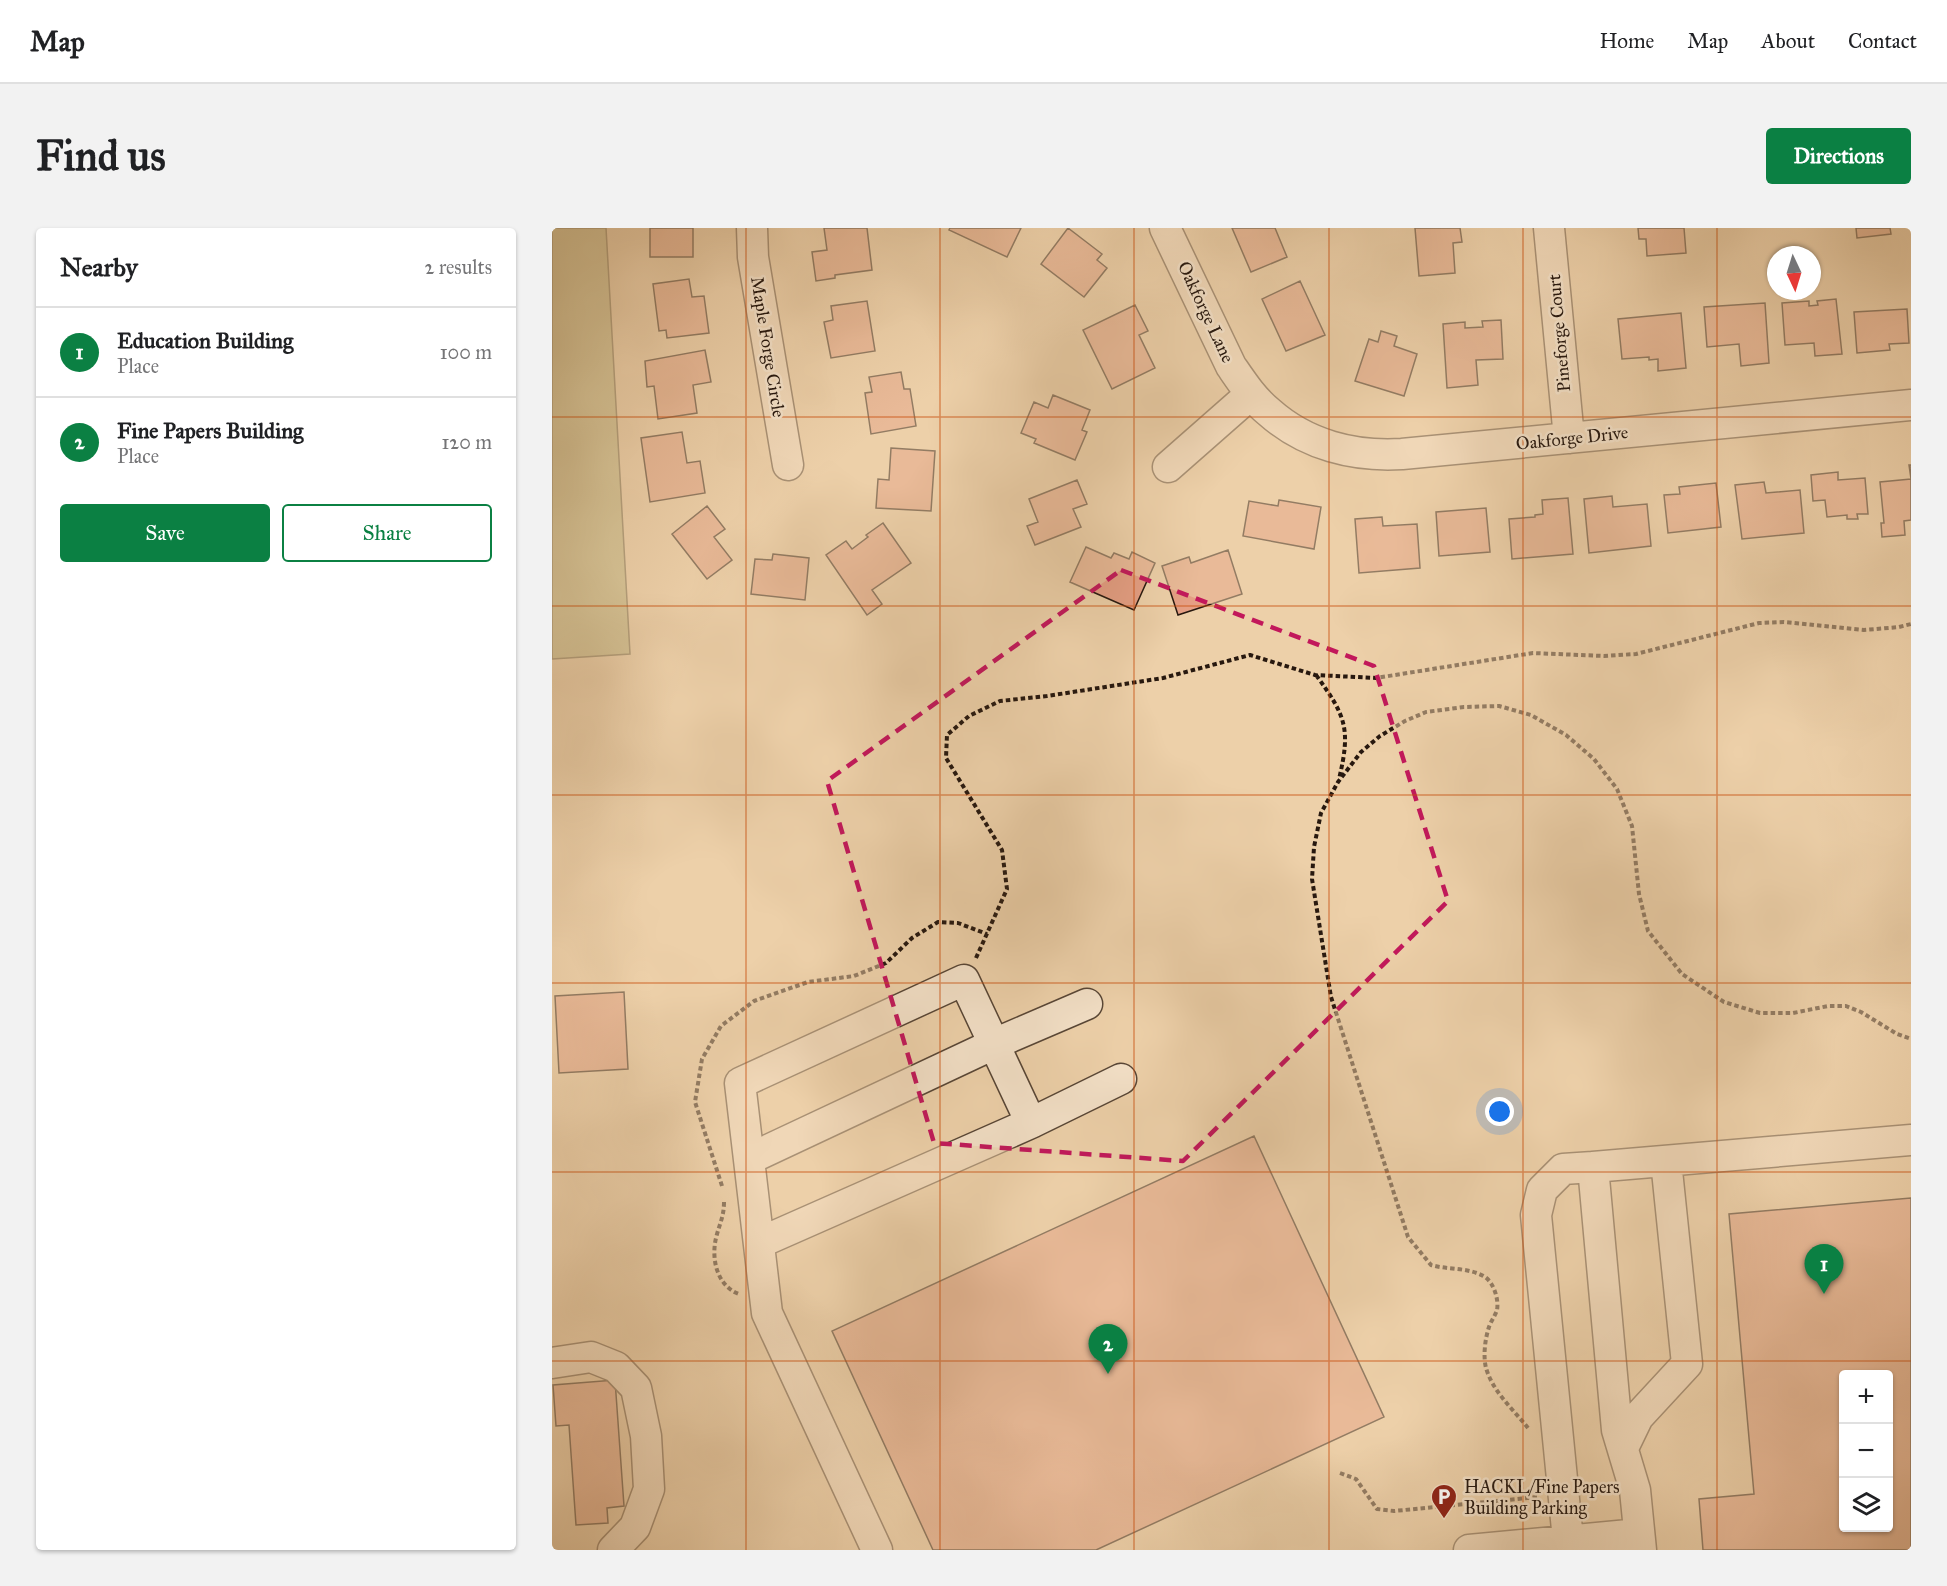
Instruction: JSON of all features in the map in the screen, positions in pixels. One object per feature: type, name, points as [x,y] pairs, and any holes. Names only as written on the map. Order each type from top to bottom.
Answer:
[{"type":"street","name":"Maple Forge Circle","points":[[752,228],[753,257],[788,465]]},
{"type":"street","name":"Oakforge Lane","points":[[1165,228],[1231,366],[1251,394]]},
{"type":"street","name":"Pineforge Court","points":[[1549,228],[1569,438]]},
{"type":"street","name":"Oakforge Drive","points":[[1251,394],[1268,412],[1288,426],[1330,447],[1354,453],[1378,455],[1911,405]]},
{"type":"street","points":[[1168,467],[1251,394]]},
{"type":"street","points":[[877,1550],[767,1313],[740,1083],[964,980],[1031,1123]]},
{"type":"street","points":[[749,1159],[994,1044],[1087,1004]]},
{"type":"street","points":[[759,1243],[1031,1123],[1121,1079]]},
{"type":"street","points":[[1569,1546],[1536,1215],[1542,1190],[1563,1169],[1911,1140]]},
{"type":"street","points":[[1623,1448],[1638,1417],[1687,1364],[1666,1161]]},
{"type":"street","points":[[1469,1550],[1640,1542],[1635,1490],[1617,1430],[1593,1167]]},
{"type":"street","points":[[552,1363],[591,1358],[616,1367],[636,1388],[646,1436],[649,1489],[636,1527],[613,1550]]},
{"type":"path","points":[[976,958],[1007,889],[1002,850],[946,758],[947,735],[969,716],[1000,700],[1047,696],[1163,678],[1250,655],[1315,675],[1376,678],[1533,653],[1604,656],[1636,654],[1759,623],[1784,622],[1864,630],[1911,624]]},
{"type":"path","points":[[1315,675],[1333,698],[1346,731],[1346,751],[1338,782]]},
{"type":"path","points":[[1530,1431],[1495,1389],[1485,1366],[1485,1345],[1489,1326],[1497,1309],[1491,1282],[1484,1276],[1466,1270],[1431,1265],[1408,1237],[1331,996],[1312,879],[1314,847],[1321,813],[1338,782],[1361,752],[1380,736],[1426,712],[1464,707],[1499,706],[1530,715],[1566,735],[1594,759],[1617,789],[1632,826],[1639,894],[1648,931],[1682,974],[1724,1002],[1760,1013],[1793,1013],[1828,1006],[1846,1006],[1861,1012],[1897,1034],[1911,1039]]},
{"type":"path","points":[[1340,1473],[1356,1479],[1377,1509],[1394,1511],[1543,1496]]},
{"type":"highlighted area","points":[[1121,570],[1374,666],[1448,901],[1183,1161],[934,1143],[827,781]]},
{"type":"shaded area","points":[[552,228],[606,228],[630,654],[552,659]]},
{"type":"building","points":[[650,228],[693,228],[693,257],[650,257]]},
{"type":"building","points":[[824,228],[867,228],[872,270],[835,275],[835,278],[816,281],[812,252],[827,250]]},
{"type":"building","points":[[950,228],[1021,228],[1007,257],[949,230]]},
{"type":"building","points":[[1068,228],[1102,254],[1097,260],[1107,268],[1084,297],[1041,264]]},
{"type":"building","points":[[1232,228],[1275,228],[1287,257],[1251,272]]},
{"type":"building","points":[[1415,228],[1460,228],[1462,242],[1453,243],[1455,273],[1419,276]]},
{"type":"building","points":[[1638,228],[1684,228],[1686,253],[1647,256],[1646,239],[1639,239]]},
{"type":"building","points":[[1856,228],[1890,228],[1891,234],[1857,238]]},
{"type":"building","points":[[689,279],[692,297],[704,296],[709,333],[667,338],[666,330],[659,331],[653,284]]},
{"type":"building","points":[[1300,281],[1325,335],[1286,351],[1262,299]]},
{"type":"building","points":[[1836,299],[1842,354],[1815,356],[1814,343],[1785,345],[1782,303],[1809,301],[1809,306],[1818,305],[1817,301]]},
{"type":"building","points":[[867,301],[875,351],[831,358],[824,322],[833,320],[831,306]]},
{"type":"building","points":[[1765,303],[1769,363],[1741,366],[1739,344],[1707,347],[1704,307]]},
{"type":"building","points":[[1135,305],[1148,331],[1139,335],[1155,368],[1112,389],[1083,330]]},
{"type":"building","points":[[1907,309],[1909,343],[1889,344],[1890,350],[1857,353],[1854,312]]},
{"type":"building","points":[[1681,313],[1686,368],[1658,371],[1658,359],[1649,360],[1649,357],[1622,359],[1618,319]]},
{"type":"building","points":[[1501,320],[1503,359],[1476,360],[1478,385],[1447,388],[1443,324],[1465,322],[1465,328],[1483,327],[1482,321]]},
{"type":"building","points":[[1381,331],[1397,336],[1394,346],[1417,354],[1404,396],[1355,381],[1369,339],[1378,342]]},
{"type":"building","points":[[705,350],[711,382],[693,385],[697,413],[658,419],[654,386],[647,387],[645,361]]},
{"type":"building","points":[[901,372],[904,389],[910,389],[916,426],[871,434],[865,393],[872,392],[869,377]]},
{"type":"building","points":[[1053,395],[1090,410],[1082,430],[1087,432],[1075,460],[1034,443],[1036,439],[1021,433],[1034,402],[1048,408]]},
{"type":"building","points":[[682,432],[687,463],[700,461],[705,493],[650,502],[641,438]]},
{"type":"building","points":[[891,448],[935,451],[931,511],[876,508],[878,479],[889,480]]},
{"type":"building","points":[[1838,472],[1838,480],[1865,478],[1868,514],[1857,514],[1858,519],[1847,519],[1847,515],[1827,517],[1825,500],[1813,501],[1811,475]]},
{"type":"building","points":[[1911,479],[1911,520],[1904,521],[1905,535],[1882,537],[1881,523],[1884,523],[1880,482]]},
{"type":"building","points":[[1077,480],[1087,504],[1073,509],[1081,527],[1035,545],[1027,526],[1038,522],[1029,499]]},
{"type":"building","points":[[1764,482],[1766,493],[1800,490],[1804,533],[1742,539],[1735,485]]},
{"type":"building","points":[[1716,483],[1721,527],[1668,533],[1664,495],[1680,494],[1679,487]]},
{"type":"building","points":[[1612,496],[1613,507],[1647,504],[1651,546],[1589,553],[1584,499]]},
{"type":"building","points":[[1568,498],[1573,554],[1512,559],[1509,519],[1535,517],[1535,515],[1543,514],[1542,500]]},
{"type":"building","points":[[1279,500],[1321,507],[1314,549],[1243,536],[1249,501],[1278,506]]},
{"type":"building","points":[[707,506],[725,529],[714,537],[732,560],[707,579],[672,534]]},
{"type":"building","points":[[1486,508],[1490,552],[1439,556],[1436,512]]},
{"type":"building","points":[[1382,517],[1383,526],[1417,524],[1420,568],[1359,573],[1355,519]]},
{"type":"building","points":[[883,523],[911,563],[872,590],[882,604],[867,615],[826,555],[846,541],[852,549]]},
{"type":"building","points":[[1086,547],[1111,558],[1114,553],[1129,559],[1132,552],[1155,563],[1134,610],[1070,582]]},
{"type":"building","points":[[1228,550],[1242,594],[1178,615],[1162,566],[1189,557],[1191,563]]},
{"type":"building","points":[[773,554],[809,558],[805,600],[751,594],[755,559],[772,560]]},
{"type":"building","points":[[624,992],[628,1069],[559,1073],[555,996]]},
{"type":"building","points":[[1254,1136],[1384,1417],[1096,1550],[933,1550],[832,1331]]},
{"type":"building","points":[[1911,1198],[1911,1550],[1703,1550],[1699,1499],[1754,1494],[1729,1214]]},
{"type":"building","points":[[615,1380],[624,1506],[607,1508],[608,1523],[576,1525],[569,1425],[556,1426],[553,1385]]},
{"type":"place","name":"Education Building","points":[[1824,1294]]},
{"type":"place","name":"Fine Papers Building","points":[[1108,1374]]},
{"type":"place","name":"HACKL/Fine Papers Building Parking","points":[[1444,1520]]}]
